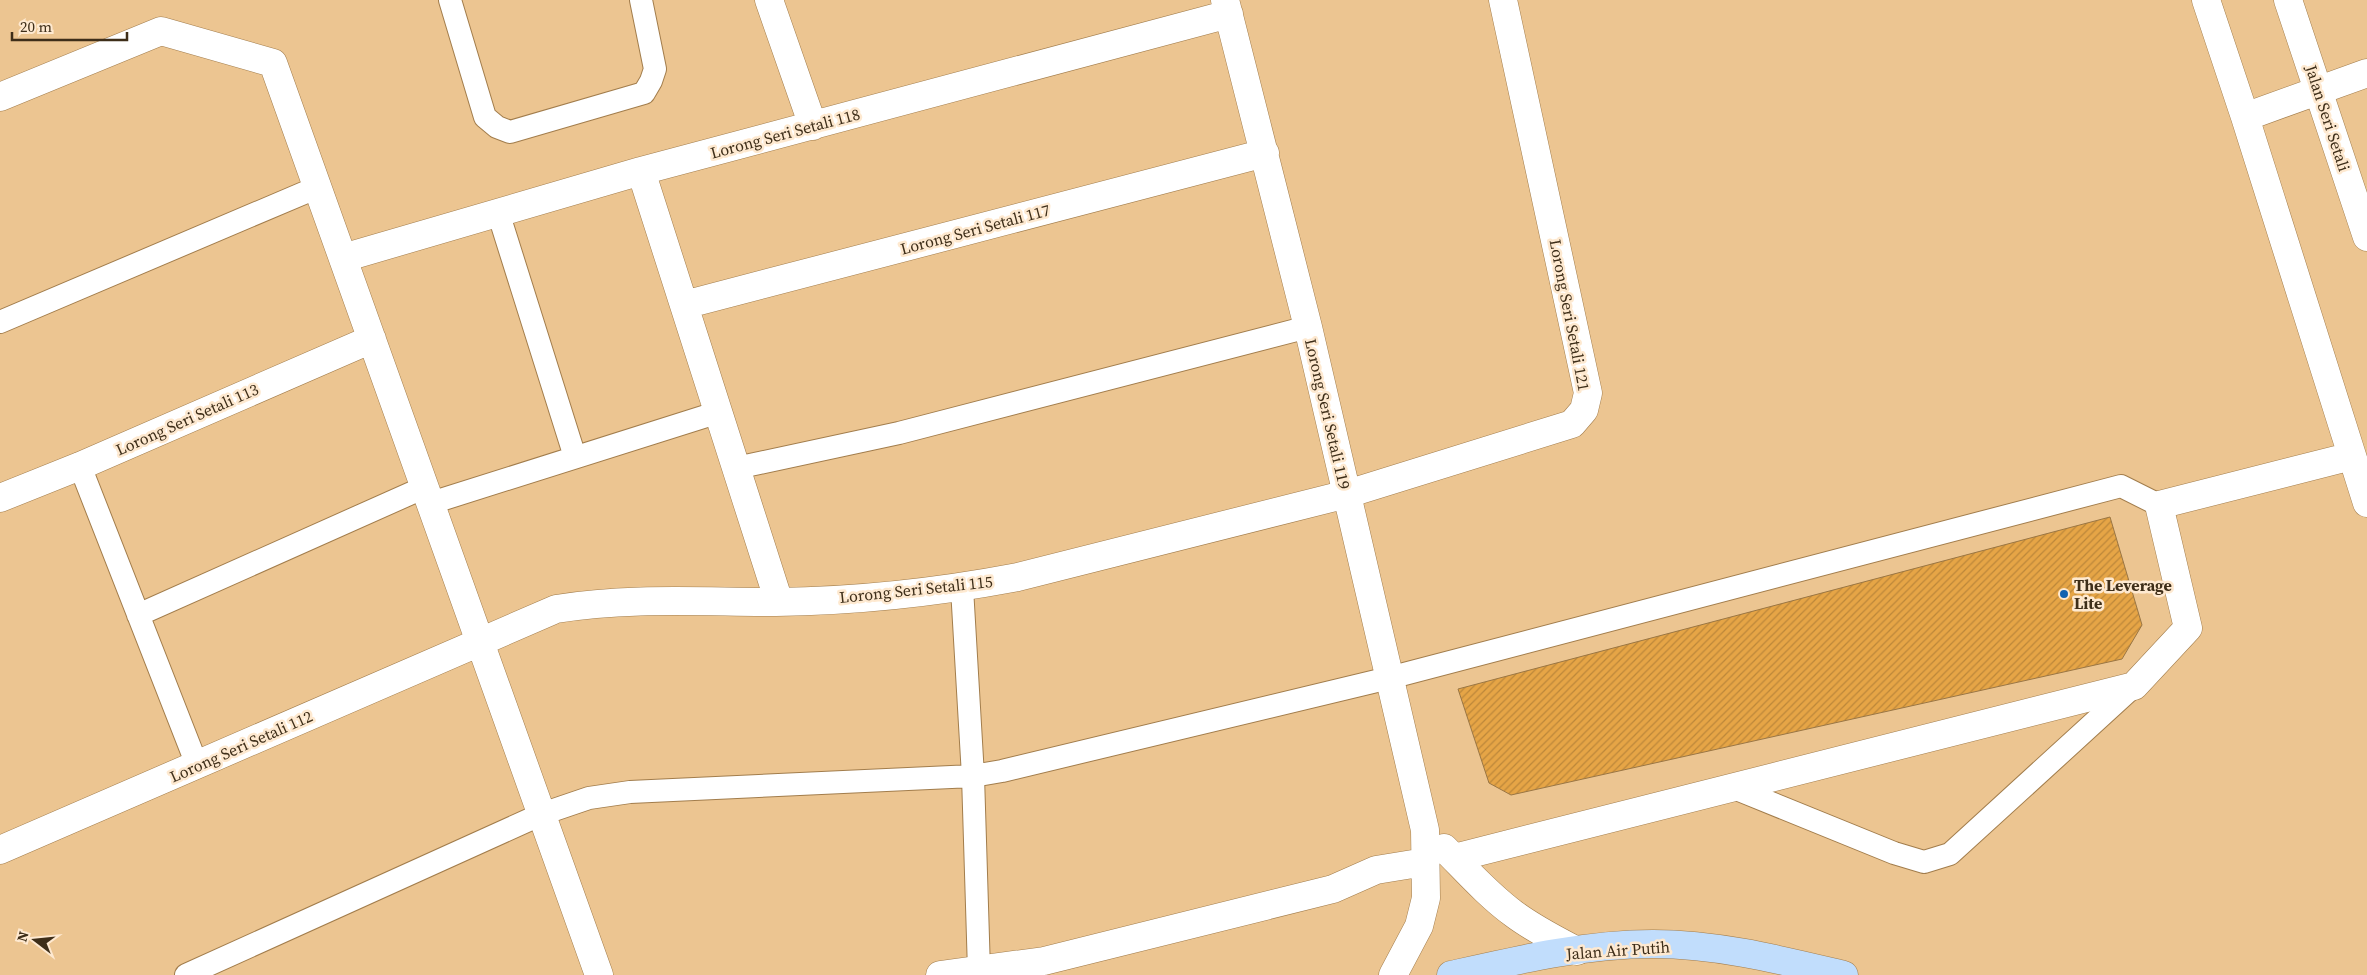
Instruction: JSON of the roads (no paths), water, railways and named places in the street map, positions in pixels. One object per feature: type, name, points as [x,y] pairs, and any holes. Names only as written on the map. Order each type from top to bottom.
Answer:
[{"type":"street","points":[[769,0],[812,126]]},
{"type":"street","name":"Lorong Seri Setali 121","points":[[1347,494],[1572,424],[1584,410],[1588,393],[1503,0]]},
{"type":"street","points":[[2206,0],[2245,117],[2367,504]]},
{"type":"street","name":"Jalan Seri Setali","points":[[2288,0],[2367,236]]},
{"type":"street","name":"Lorong Seri Setali 118","points":[[343,258],[641,171],[812,126],[1227,7]]},
{"type":"street","name":"Lorong Seri Setali 119","points":[[1227,7],[1308,327],[1425,830],[1426,898],[1419,926],[1393,975]]},
{"type":"street","points":[[0,98],[161,31],[273,63],[599,975]]},
{"type":"street","points":[[2245,117],[2367,73]]},
{"type":"street","name":"Lorong Seri Setali 117","points":[[684,305],[1265,153]]},
{"type":"street","points":[[641,171],[779,602]]},
{"type":"street","name":"Lorong Seri Setali 113","points":[[0,498],[80,466],[372,339]]},
{"type":"street","points":[[1454,858],[2134,686],[2188,628],[2159,505],[2352,456]]},
{"type":"street","name":"Lorong Seri Setali 115","points":[[480,640],[556,609],[595,602],[779,602],[962,588],[1018,577],[1347,494]]},
{"type":"street","name":"Lorong Seri Setali 112","points":[[0,850],[480,640]]},
{"type":"street","points":[[1425,830],[1477,883],[1514,914],[1577,951]]},
{"type":"street","points":[[940,975],[1044,961],[1333,889],[1376,870],[1425,862]]},
{"type":"street","name":"Jalan Air Putih","points":[[1451,975],[1532,957],[1653,944],[1725,950],[1844,975]]},
{"type":"lane","points":[[450,0],[485,117],[497,127],[510,132],[644,93],[651,82],[655,69],[641,0]]},
{"type":"lane","points":[[0,322],[318,187]]},
{"type":"lane","points":[[498,212],[575,457]]},
{"type":"lane","points":[[736,468],[899,433],[1308,327]]},
{"type":"lane","points":[[138,615],[428,495],[575,457],[718,412]]},
{"type":"lane","points":[[80,466],[197,765]]},
{"type":"lane","points":[[186,975],[542,814],[589,798],[630,792],[972,776],[1011,769],[1389,678],[2121,486],[2159,505]]},
{"type":"lane","points":[[962,588],[972,776],[979,971]]},
{"type":"lane","points":[[1734,788],[1894,853],[1924,862],[1950,854],[2134,686]]},
{"type":"place","name":"The Leverage Lite","points":[[2064,594]]}]
